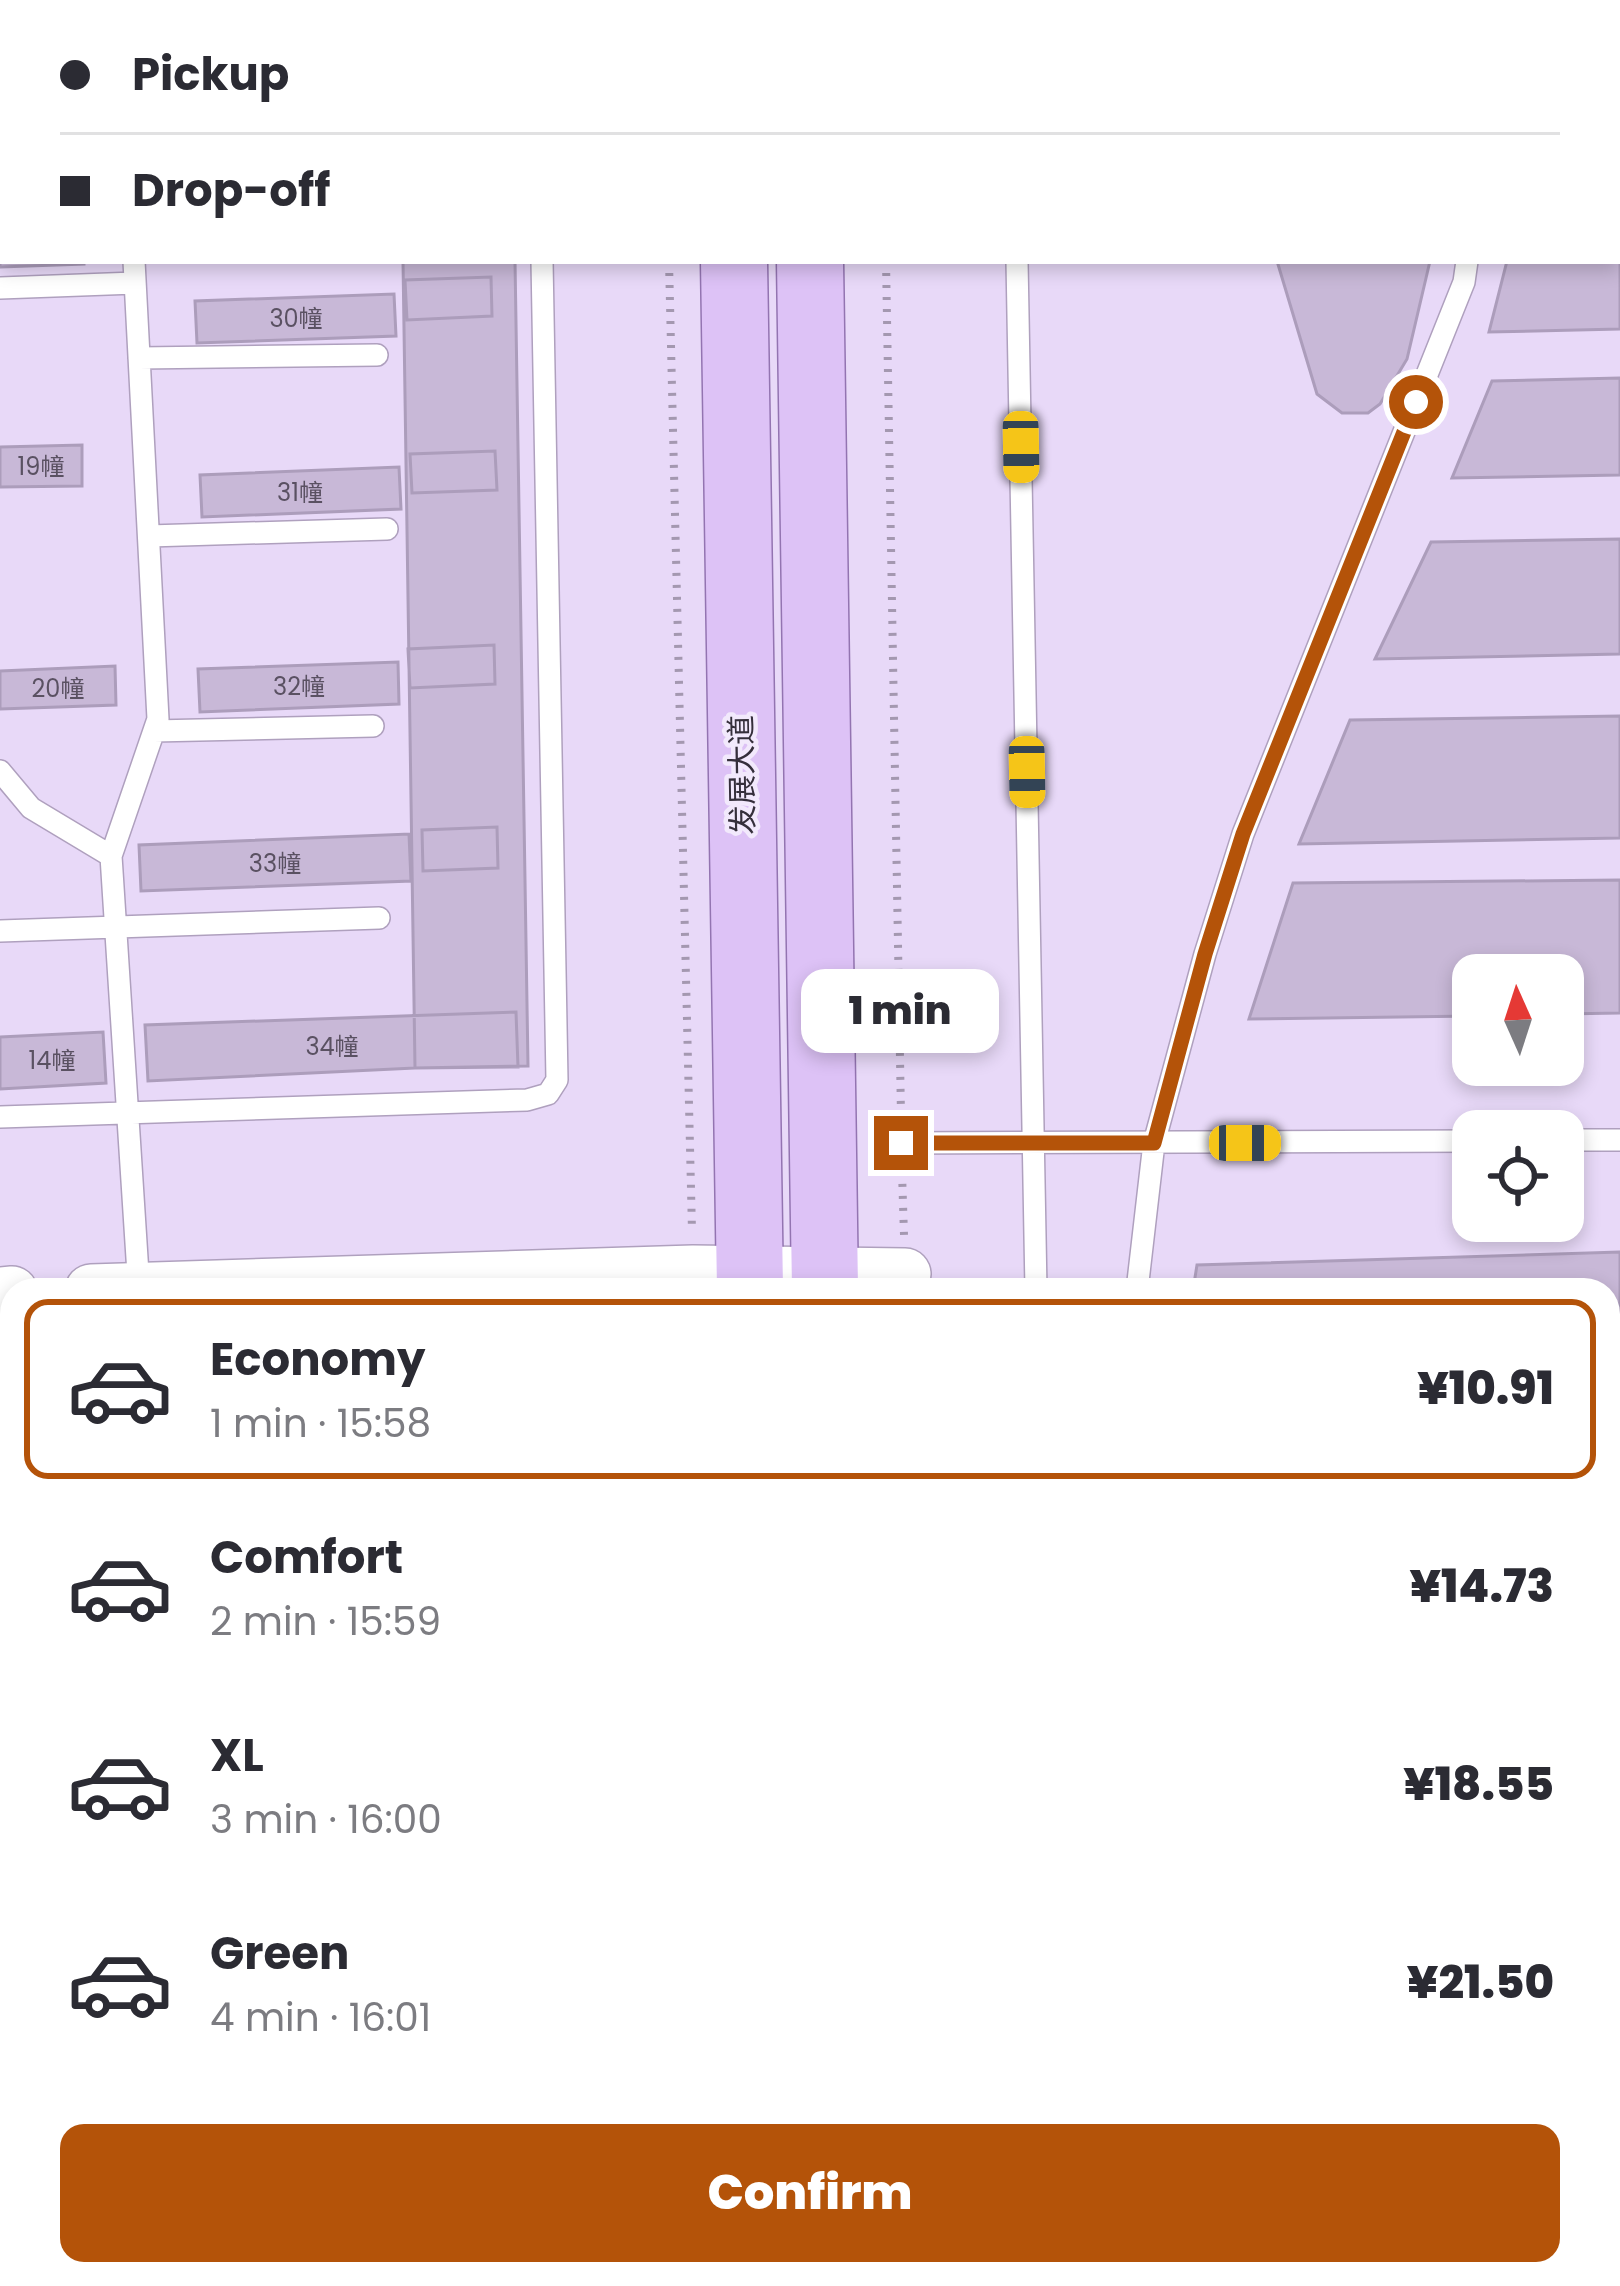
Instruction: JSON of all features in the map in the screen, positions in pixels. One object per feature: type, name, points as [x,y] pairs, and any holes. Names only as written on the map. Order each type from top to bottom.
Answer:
[{"type":"main road","name":"发展大道","points":[[731,1278],[734,264]]},
{"type":"main road","points":[[810,264],[825,1278]]},
{"type":"street","points":[[859,1278],[905,1274]]},
{"type":"lane","points":[[0,1118],[527,1100],[548,1094],[557,1080],[542,264]]},
{"type":"lane","points":[[1017,264],[1036,1278]]},
{"type":"lane","points":[[1138,1278],[1154,1143],[1243,834],[1467,264]]},
{"type":"lane","points":[[0,288],[135,272],[158,719],[111,856],[138,1278]]},
{"type":"lane","points":[[139,358],[376,355]]},
{"type":"lane","points":[[148,536],[387,529]]},
{"type":"lane","points":[[154,730],[373,727]]},
{"type":"lane","points":[[0,771],[31,808],[111,856]]},
{"type":"lane","points":[[0,931],[380,918]]},
{"type":"lane","points":[[1584,1140],[1620,1140]]},
{"type":"lane","points":[[901,1143],[1452,1141]]},
{"type":"path","points":[[669,264],[731,1278]]},
{"type":"path","points":[[886,264],[905,1274]]},
{"type":"building","points":[[0,264],[84,264],[0,267]]},
{"type":"building","points":[[403,264],[515,264],[528,1066],[415,1068]]},
{"type":"building","points":[[1278,264],[1429,264],[1407,359],[1380,404],[1368,413],[1342,413],[1317,394]]},
{"type":"building","points":[[1506,264],[1620,264],[1620,329],[1489,332]]},
{"type":"building","points":[[491,277],[492,316],[407,320],[405,280]]},
{"type":"building","points":[[394,294],[396,336],[197,343],[195,301]]},
{"type":"building","points":[[1620,378],[1620,475],[1452,478],[1492,381]]},
{"type":"building","points":[[82,445],[82,486],[0,487],[0,447]]},
{"type":"building","points":[[495,451],[497,490],[412,493],[410,454]]},
{"type":"building","points":[[399,467],[401,509],[202,517],[200,475]]},
{"type":"building","points":[[1620,539],[1620,654],[1375,659],[1431,542]]},
{"type":"building","points":[[494,645],[495,684],[410,688],[408,649]]},
{"type":"building","points":[[398,662],[399,704],[200,712],[198,669]]},
{"type":"building","points":[[115,666],[116,705],[0,709],[0,671]]},
{"type":"building","points":[[1620,716],[1620,838],[1299,844],[1350,720]]},
{"type":"building","points":[[497,827],[498,868],[423,871],[422,830]]},
{"type":"building","points":[[409,834],[411,881],[141,891],[139,845]]},
{"type":"building","points":[[1620,880],[1620,1013],[1584,1014],[1584,954],[1452,954],[1452,1016],[1249,1019],[1293,883]]},
{"type":"building","points":[[516,1012],[518,1067],[148,1081],[145,1025]]},
{"type":"building","points":[[103,1032],[106,1083],[0,1089],[0,1037]]},
{"type":"building","points":[[1620,1252],[1620,1278],[1195,1278],[1197,1265]]},
{"type":"route","points":[[901,1143],[1154,1143],[1243,834],[1416,402]]}]
